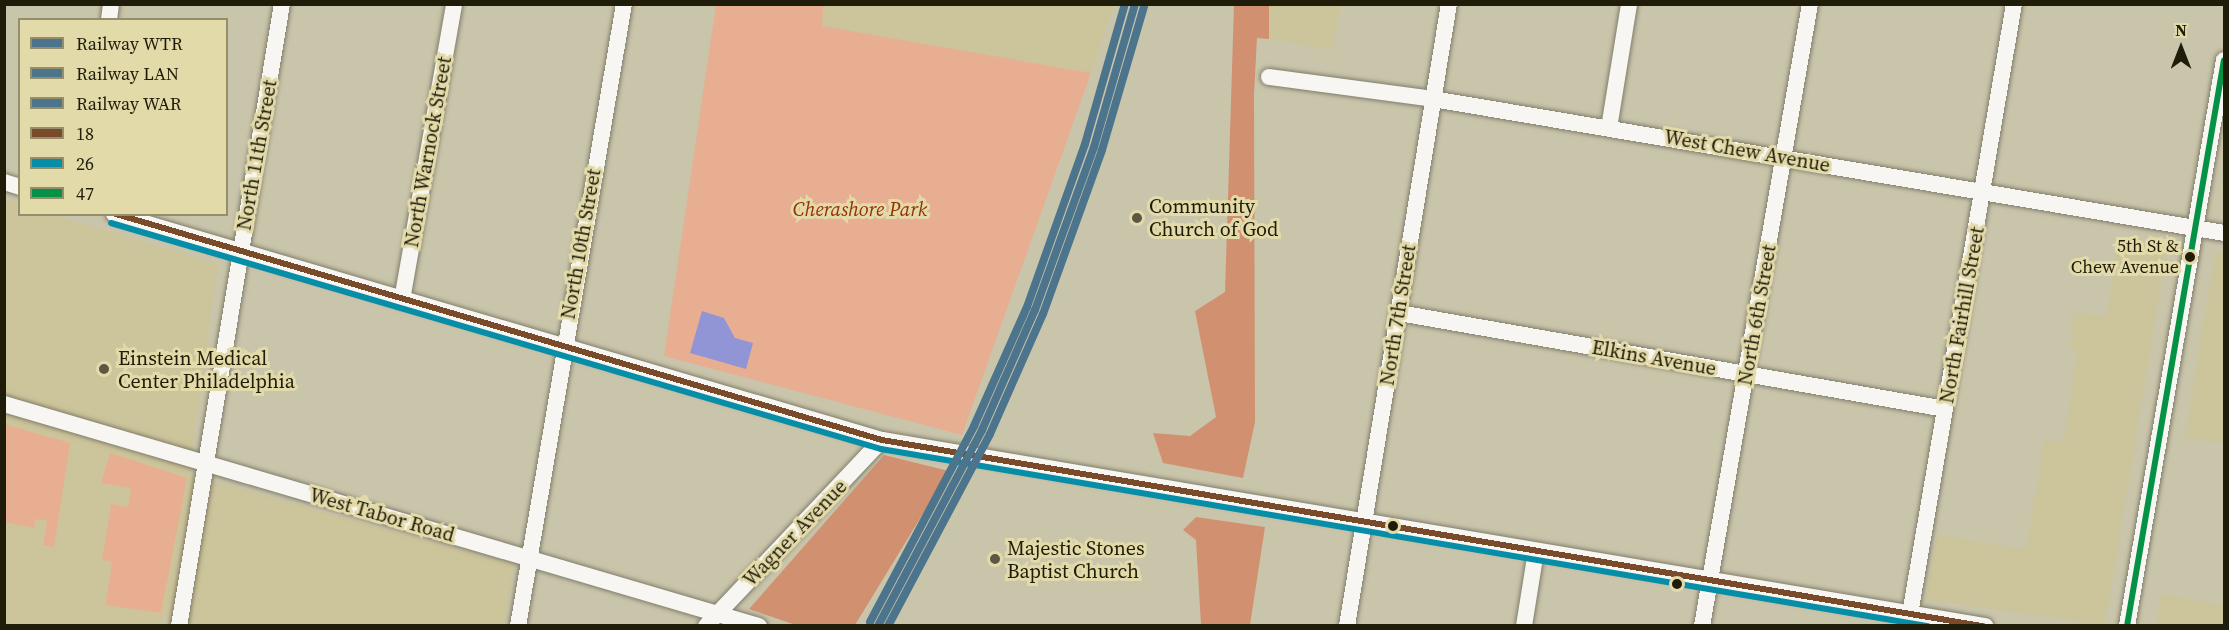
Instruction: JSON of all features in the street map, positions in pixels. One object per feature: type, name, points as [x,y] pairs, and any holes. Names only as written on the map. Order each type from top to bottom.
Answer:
[{"type":"street","name":"North 11th Street","points":[[179,626],[282,4]]},
{"type":"street","name":"North Warnock Street","points":[[402,300],[454,4]]},
{"type":"street","name":"North 10th Street","points":[[518,626],[563,348],[624,4]]},
{"type":"street","name":"North 7th Street","points":[[1347,626],[1449,4]]},
{"type":"street","points":[[1609,128],[1629,4]]},
{"type":"street","name":"North 6th Street","points":[[1702,626],[1810,4]]},
{"type":"street","name":"North Fairhill Street","points":[[1908,620],[2014,4]]},
{"type":"street","points":[[2127,626],[2224,60]]},
{"type":"street","name":"West Chew Avenue","points":[[1269,77],[1433,99],[2224,233]]},
{"type":"street","points":[[121,216],[882,440],[1709,580],[1908,620],[1985,626]]},
{"type":"street","name":"Elkins Avenue","points":[[1399,313],[1945,409]]},
{"type":"street","name":"West Tabor Road","points":[[4,404],[759,626]]},
{"type":"street","name":"Wagner Avenue","points":[[706,626],[882,440]]},
{"type":"street","points":[[1524,626],[1536,551]]},
{"type":"shaded area","points":[[823,5],[1114,5],[1091,73],[822,26]]},
{"type":"shaded area","points":[[1234,5],[1269,5],[1269,39],[1257,38],[1254,95],[1255,422],[1243,478],[1163,463],[1153,433],[1190,436],[1216,417],[1195,311],[1225,292]]},
{"type":"shaded area","points":[[1269,5],[1341,5],[1332,50],[1269,39]]},
{"type":"shaded area","name":"Einstein Medical Center Philadelphia","points":[[4,200],[18,204],[18,216],[56,216],[218,264],[189,475],[514,565],[504,625],[218,626],[163,617],[161,625],[5,625]]},
{"type":"shaded area","points":[[2119,239],[2167,247],[2105,625],[1926,600],[1937,535],[2026,549],[2044,440],[2063,443],[2078,350],[2069,349],[2075,313],[2106,317]]},
{"type":"shaded area","points":[[2215,252],[2224,254],[2224,444],[2185,438]]},
{"type":"shaded area","points":[[884,455],[949,471],[855,625],[796,625],[749,609]]},
{"type":"shaded area","points":[[1196,517],[1265,527],[1250,625],[1201,625],[1196,540],[1183,530]]},
{"type":"shaded area","points":[[2161,594],[2224,605],[2224,625],[2156,625]]},
{"type":"green space","name":"Cherashore Park","points":[[716,5],[823,5],[822,26],[1091,73],[962,435],[664,356]]},
{"type":"green space","points":[[4,424],[70,443],[54,547],[43,545],[47,520],[35,519],[34,528],[5,522]]},
{"type":"green space","points":[[110,453],[187,478],[161,613],[106,605],[112,562],[102,560],[111,504],[128,507],[131,488],[101,483]]},
{"type":"water","points":[[702,311],[724,318],[735,338],[753,343],[746,369],[690,353]]},
{"type":"rail line","name":"WAR","points":[[870,622],[974,426],[1027,307],[1085,144],[1125,4]]},
{"type":"rail line","name":"WTR","points":[[878,626],[982,430],[1035,310],[1094,147],[1135,4]]},
{"type":"rail line","name":"LAN","points":[[888,626],[990,434],[1043,314],[1102,150],[1144,6]]},
{"type":"transit line","name":"47","points":[[2127,626],[2224,60]]},
{"type":"transit line","name":"18","points":[[123,216],[882,440],[1982,626]]},
{"type":"transit line","name":"26","points":[[111,223],[881,449],[1928,626]]},
{"type":"place","name":"Community Church of God","points":[[1137,218]]},
{"type":"place","name":"5th St & Chew Avenue","points":[[2190,257]]},
{"type":"place","name":"Einstein Medical Center Philadelphia","points":[[104,369]]},
{"type":"place","name":"Majestic Stones Baptist Church","points":[[995,559]]}]
